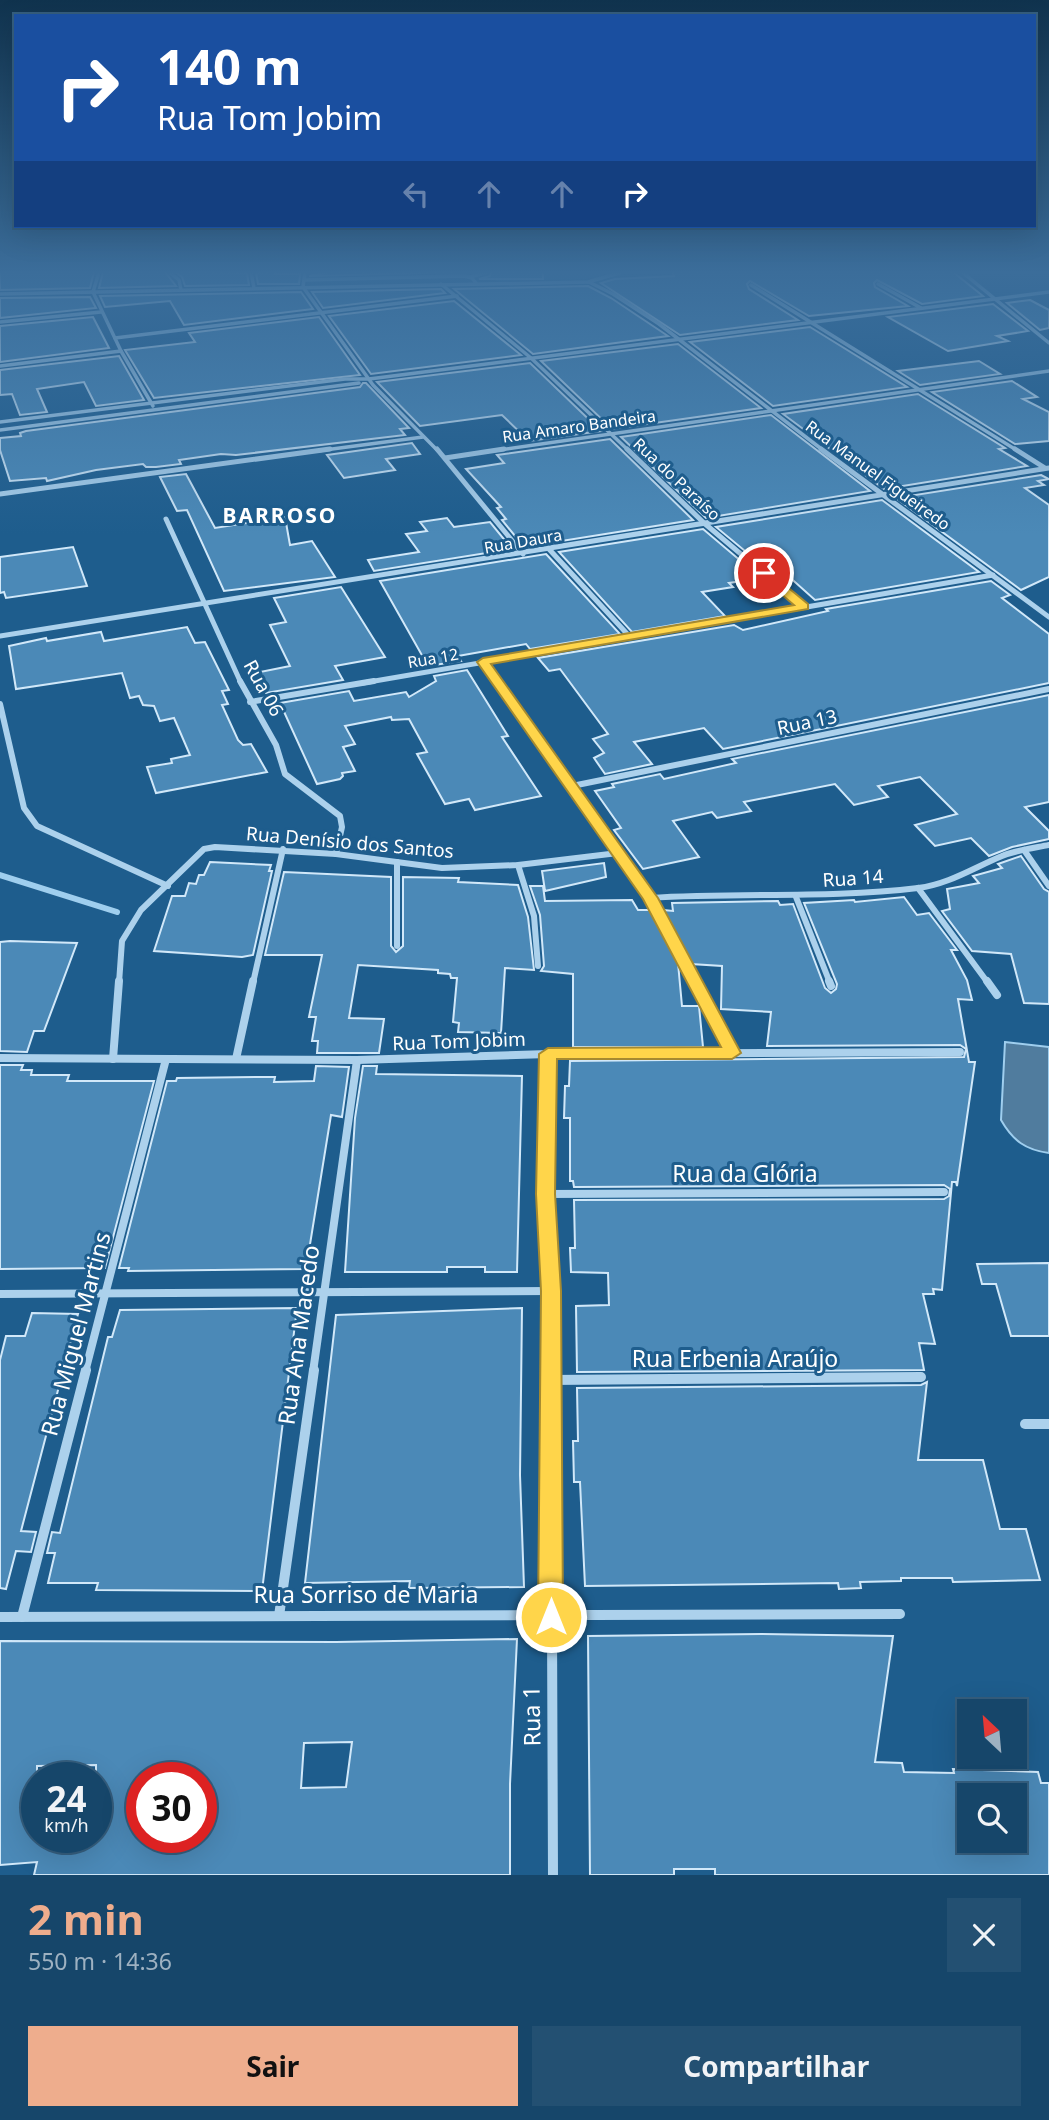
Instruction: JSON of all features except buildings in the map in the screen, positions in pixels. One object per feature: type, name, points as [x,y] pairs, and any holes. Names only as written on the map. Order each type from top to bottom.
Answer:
[{"type":"street","points":[[0,366],[52,360]]},
{"type":"street","points":[[126,360],[156,411]]},
{"type":"street","points":[[355,360],[369,379],[445,458],[523,554]]},
{"type":"street","points":[[0,430],[156,411],[519,360]]},
{"type":"street","name":"Rua do Paraíso","points":[[533,360],[705,523],[804,607]]},
{"type":"street","name":"Rua Manuel Figueiredo","points":[[704,360],[769,411],[888,495],[1049,617]]},
{"type":"street","points":[[868,360],[1048,469]]},
{"type":"street","name":"Rua Amaro Bandeira","points":[[445,458],[1049,370]]},
{"type":"street","points":[[0,422],[345,379],[369,379]]},
{"type":"street","points":[[0,494],[423,437]]},
{"type":"street","name":"Rua Daura","points":[[0,636],[1048,469]]},
{"type":"street","name":"Rua 06","points":[[166,519],[250,702],[277,746],[285,774],[340,816],[342,827],[336,854]]},
{"type":"street","points":[[548,548],[630,637]]},
{"type":"street","name":"Rua 12","points":[[250,702],[993,575]]},
{"type":"street","points":[[483,662],[650,898],[732,1053]]},
{"type":"street","name":"Rua 13","points":[[572,786],[1049,688]]},
{"type":"street","points":[[0,704],[24,808],[37,826],[167,886],[141,910],[121,941],[113,1059]]},
{"type":"street","name":"Rua 14","points":[[650,898],[718,894],[796,897],[918,888],[946,883],[1005,855],[1049,845]]},
{"type":"street","name":"Rua Denísio dos Santos","points":[[167,886],[204,849],[215,847],[283,849],[442,868],[518,865],[618,853]]},
{"type":"street","points":[[236,1059],[283,849]]},
{"type":"street","points":[[1024,850],[1049,886]]},
{"type":"street","points":[[397,862],[397,946]]},
{"type":"street","points":[[518,865],[534,916],[538,966]]},
{"type":"street","points":[[918,888],[997,995]]},
{"type":"street","points":[[796,897],[831,986]]},
{"type":"street","name":"Rua Tom Jobim","points":[[0,1058],[357,1060],[548,1054],[960,1052]]},
{"type":"street","name":"Rua 1","points":[[548,1054],[546,1194],[551,1291],[553,1875]]},
{"type":"street","name":"Rua Miguel Martins","points":[[22,1617],[166,1059]]},
{"type":"street","name":"Rua Ana Macedo","points":[[279,1615],[357,1060]]},
{"type":"street","name":"Rua da Glória","points":[[546,1194],[944,1192]]},
{"type":"street","points":[[0,1294],[551,1291]]},
{"type":"street","name":"Rua Erbenia Araújo","points":[[550,1380],[921,1377]]},
{"type":"street","points":[[1025,1424],[1049,1424]]},
{"type":"street","name":"Rua Sorriso de Maria","points":[[0,1617],[900,1614]]},
{"type":"shaded area","points":[[1005,1042],[1049,1047],[1049,1153],[1033,1150],[1021,1143],[1010,1134],[1001,1120]]},
{"type":"waterway","points":[[0,875],[117,912]]},
{"type":"district","name":"BARROSO","points":[[280,516]]},
{"type":"route","points":[[551,1617],[551,1291],[546,1194],[548,1054],[732,1053],[650,898],[483,662],[804,607],[764,573]]}]
